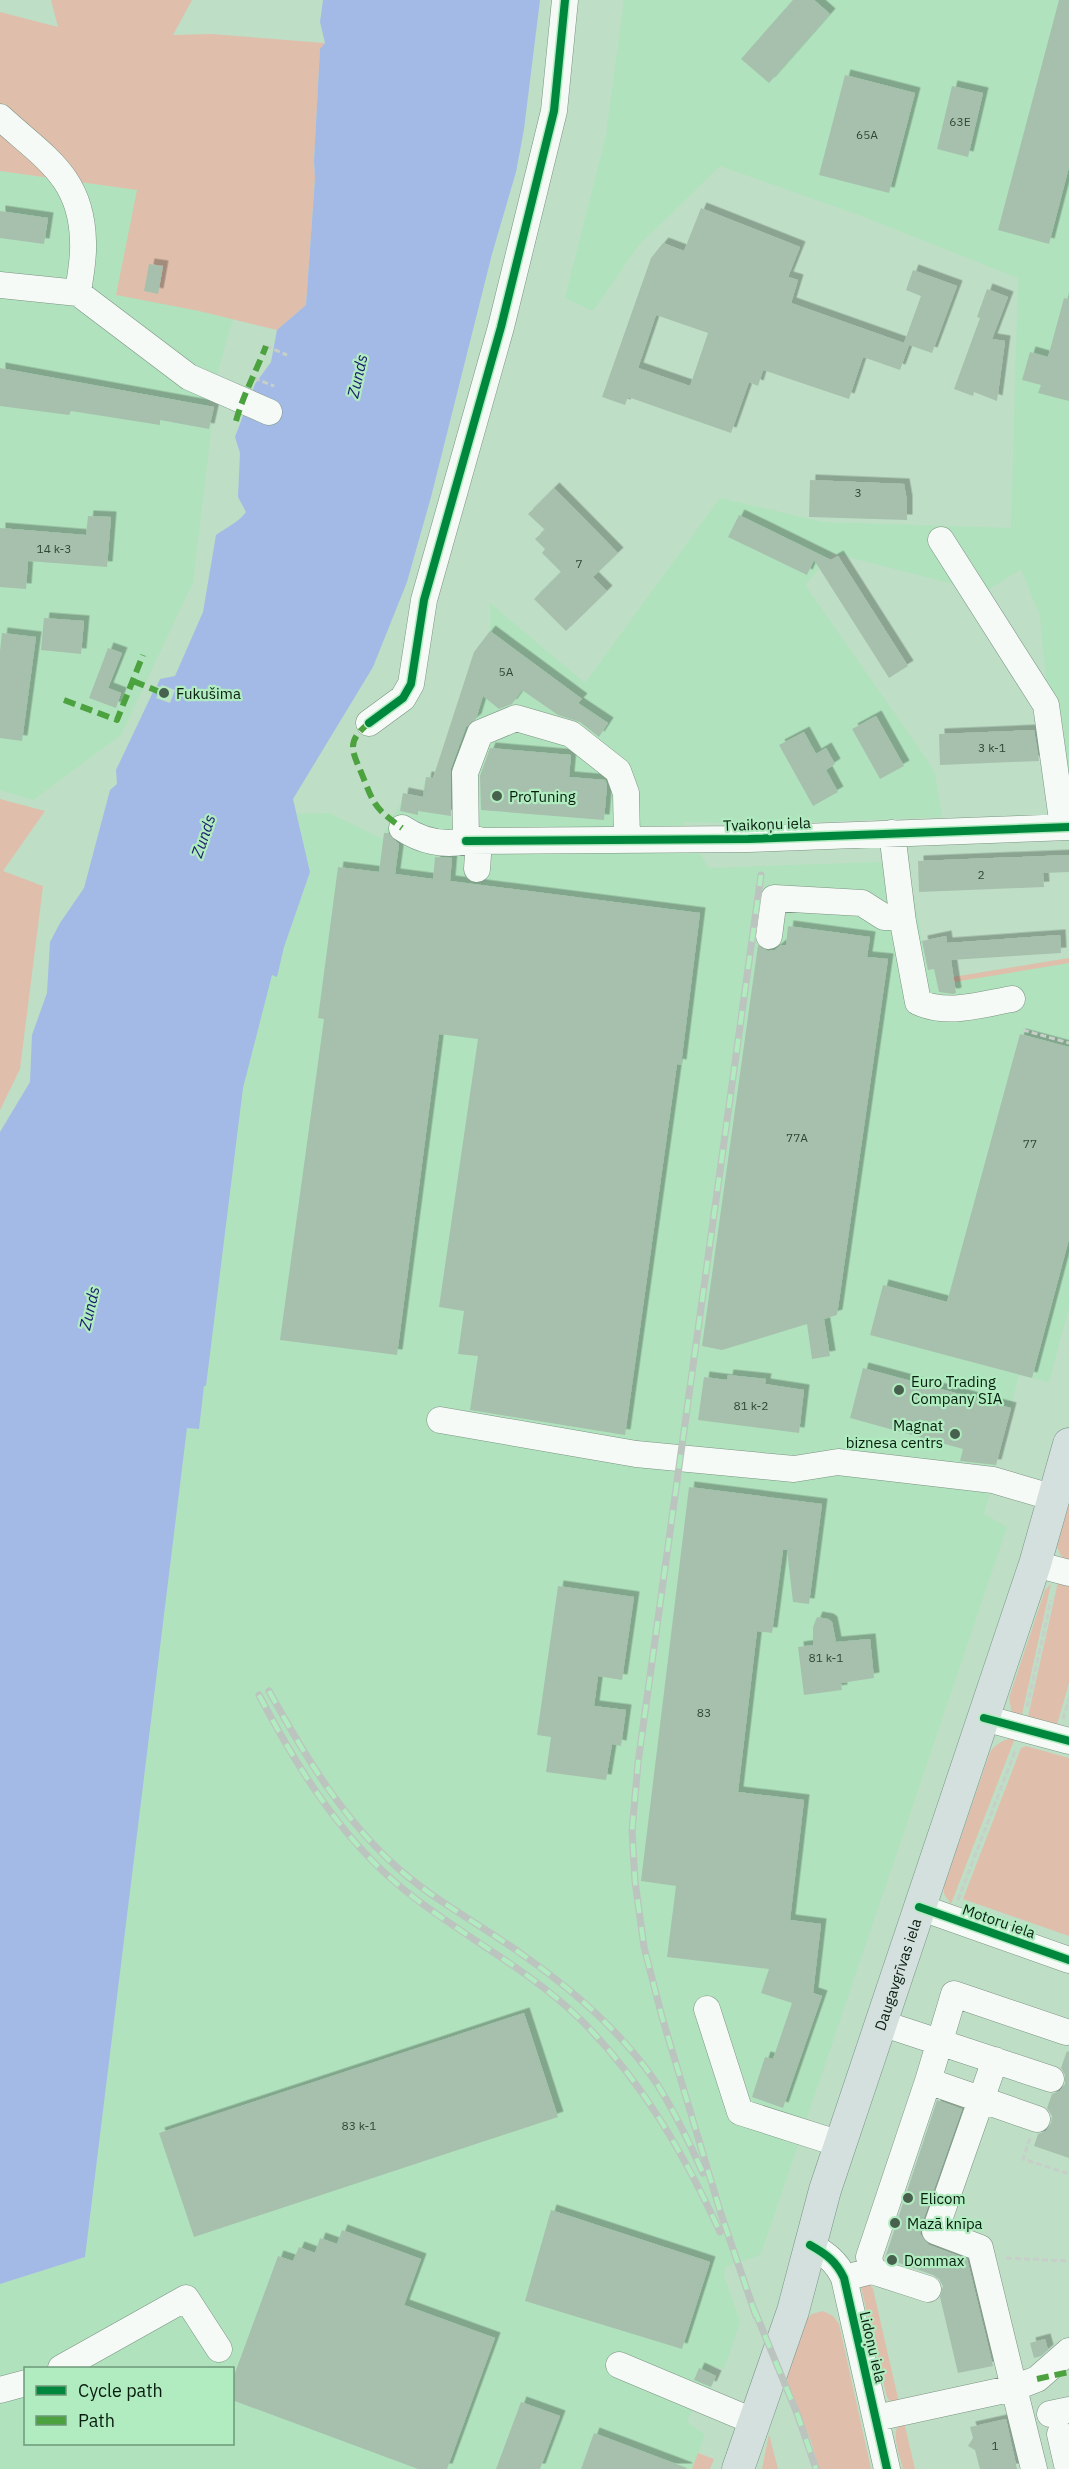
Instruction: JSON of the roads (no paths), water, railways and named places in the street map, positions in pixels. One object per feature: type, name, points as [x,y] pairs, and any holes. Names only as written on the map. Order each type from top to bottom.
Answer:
[{"type":"main road","name":"Daugavgrīvas iela","points":[[738,2469],[793,2311],[840,2144],[1035,1564],[1069,1444]]},
{"type":"street","points":[[369,723],[403,698],[411,684],[424,600],[501,327],[554,111],[565,0]]},
{"type":"street","points":[[0,117],[38,149],[64,176],[78,202],[83,242],[78,293]]},
{"type":"street","points":[[0,285],[78,293],[189,377],[268,412]]},
{"type":"street","points":[[941,540],[1046,705],[1066,827]]},
{"type":"street","points":[[477,869],[465,773],[480,733],[516,718],[571,734],[618,771],[626,793],[627,840]]},
{"type":"street","name":"Tvaikoņu iela","points":[[402,828],[413,836],[451,844],[472,841],[748,839],[1066,827]]},
{"type":"street","points":[[892,833],[902,916],[918,1002],[932,1009],[957,1008],[1012,999]]},
{"type":"street","points":[[770,936],[774,898],[862,903],[884,917],[902,916]]},
{"type":"street","points":[[440,1420],[636,1454],[794,1469],[838,1462],[993,1480],[1054,1498]]},
{"type":"street","points":[[1035,1564],[1069,1573]]},
{"type":"street","points":[[984,1718],[1069,1741]]},
{"type":"street","name":"Motoru iela","points":[[919,1907],[1069,1960]]},
{"type":"street","points":[[872,2271],[869,2257],[928,2081],[954,1994],[1066,2032]]},
{"type":"street","points":[[707,2009],[740,2112],[840,2144]]},
{"type":"street","points":[[880,2023],[1051,2079]]},
{"type":"street","points":[[995,2060],[935,2231],[980,2248],[1034,2469]]},
{"type":"street","points":[[928,2081],[1037,2119]]},
{"type":"street","name":"Lidoņu iela","points":[[810,2245],[828,2255],[838,2266],[844,2278],[887,2469]]},
{"type":"street","points":[[844,2278],[872,2271],[928,2289]]},
{"type":"street","points":[[63,2367],[186,2298],[219,2349]]},
{"type":"street","points":[[876,2418],[1014,2388],[1037,2379],[1069,2351]]},
{"type":"street","points":[[619,2365],[755,2422]]},
{"type":"street","points":[[0,2390],[24,2384]]},
{"type":"street","points":[[1060,2419],[1068,2469]]},
{"type":"water","name":"Zunds","points":[[323,0],[540,0],[524,129],[516,172],[492,254],[431,497],[407,582],[373,667],[293,799],[310,872],[284,947],[277,977],[272,975],[243,1088],[199,1429],[187,1428],[85,2257],[0,2284],[0,1132],[30,1082],[32,1035],[47,993],[50,942],[84,888],[110,790],[117,784],[116,770],[153,692],[158,694],[156,698],[170,703],[175,690],[162,685],[157,686],[160,679],[175,676],[203,612],[216,535],[246,512],[238,497],[240,453],[235,437],[255,384],[271,362],[277,330],[306,305],[315,178],[320,49],[325,43],[320,22]]},
{"type":"railway","points":[[756,2316],[721,2214],[662,2017],[644,1947],[635,1881],[632,1831],[638,1763],[761,875]]},
{"type":"railway","points":[[269,1691],[311,1763],[343,1809],[379,1851],[430,1893],[542,1968],[596,2014],[629,2047],[664,2095],[703,2173]]},
{"type":"railway","points":[[259,1695],[291,1752],[326,1806],[368,1856],[416,1899],[521,1971],[562,2003],[581,2020],[624,2068],[677,2147],[720,2232]]},
{"type":"railway","points":[[754,2309],[798,2416],[816,2469]]},
{"type":"place","name":"Fukušima","points":[[164,693]]},
{"type":"place","name":"ProTuning","points":[[497,796]]},
{"type":"place","name":"Euro Trading Company SIA","points":[[899,1390]]},
{"type":"place","name":"Magnat biznesa centrs","points":[[955,1434]]},
{"type":"place","name":"Elicom","points":[[908,2198]]},
{"type":"place","name":"Mazā knīpa","points":[[895,2223]]},
{"type":"place","name":"Dommax","points":[[892,2260]]}]
